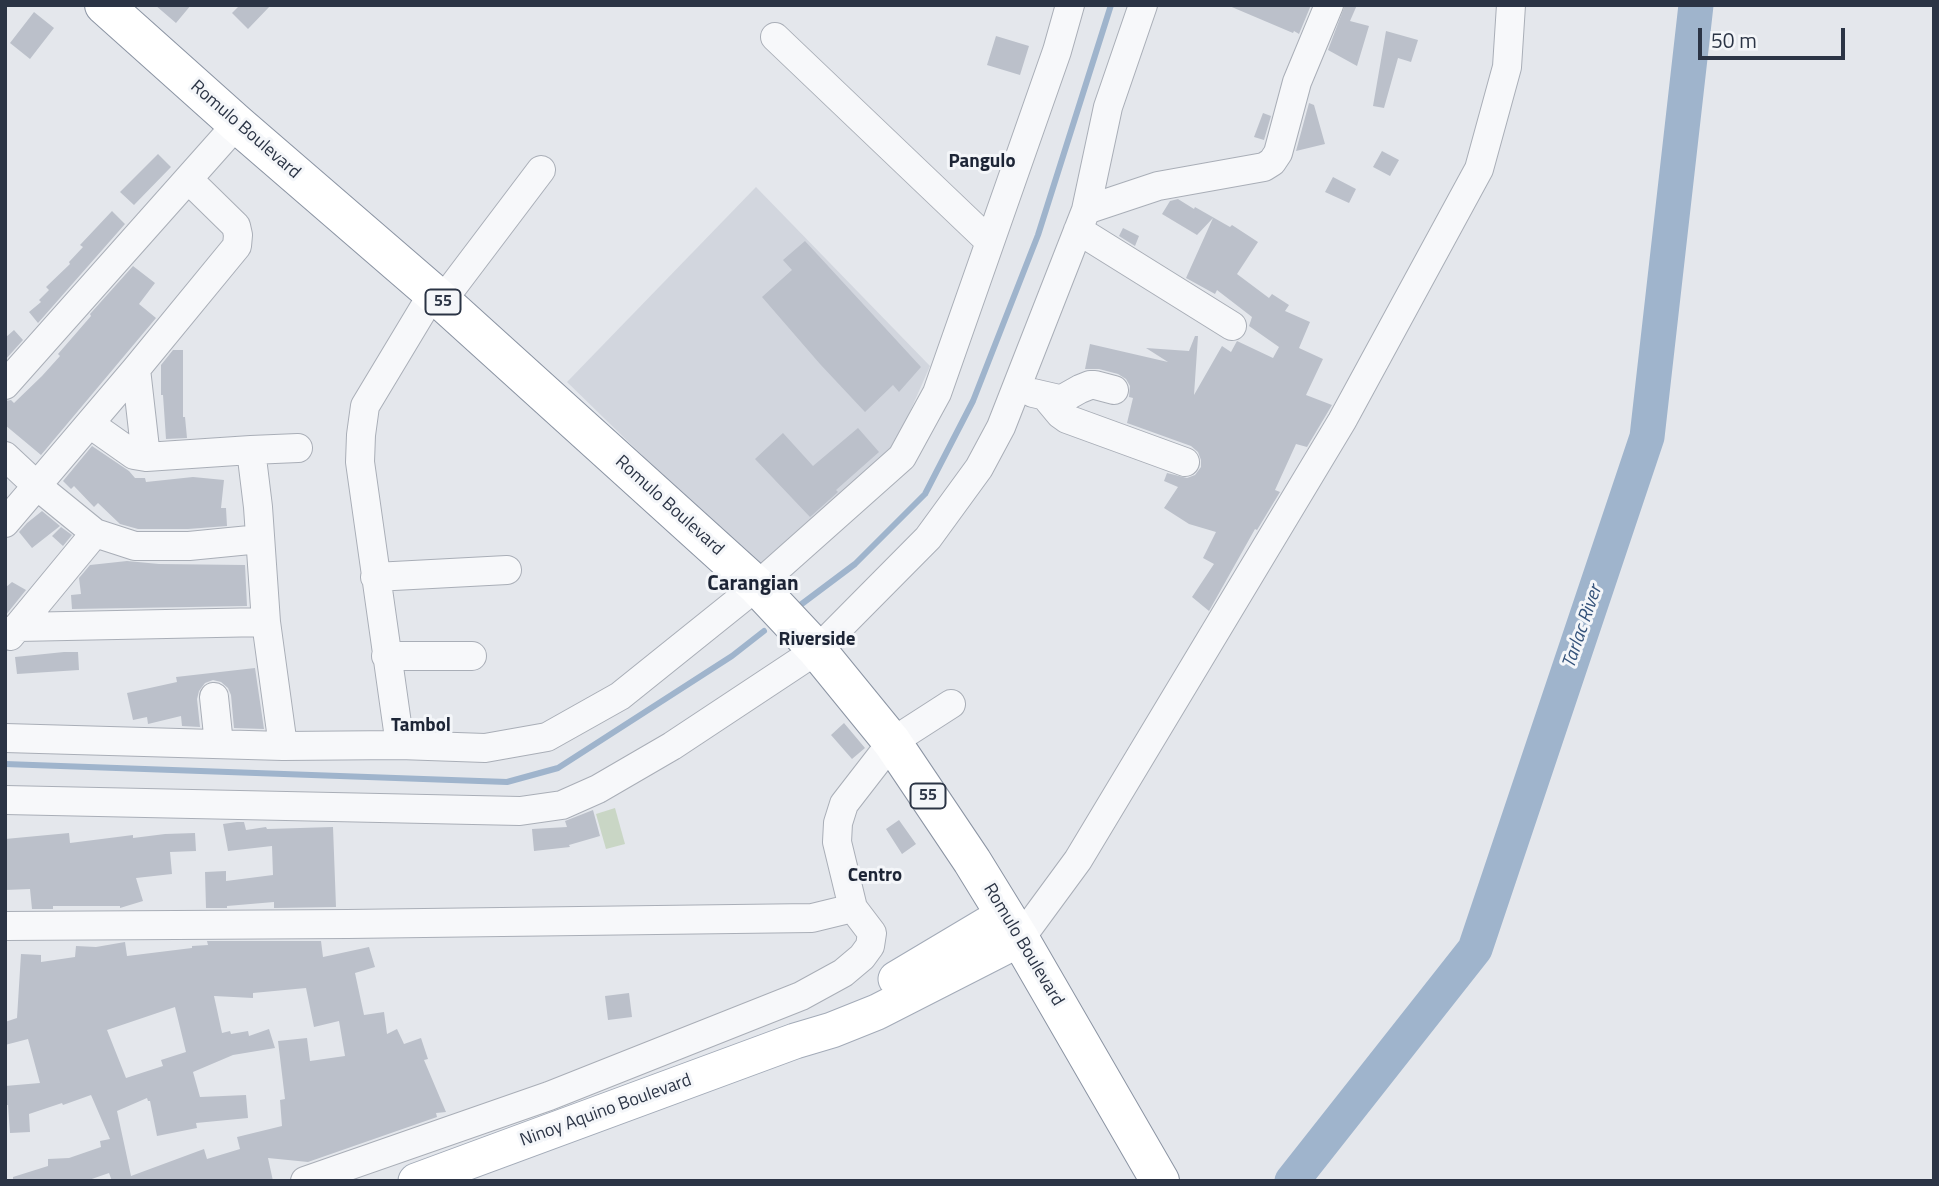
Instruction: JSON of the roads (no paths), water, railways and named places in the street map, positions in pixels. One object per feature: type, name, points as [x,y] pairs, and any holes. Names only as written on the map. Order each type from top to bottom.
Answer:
[{"type":"highway","name":"Romulo Boulevard","points":[[104,5],[437,297],[757,586],[817,650],[891,742],[965,850],[1019,937],[1160,1181]]},
{"type":"main road","name":"Ninoy Aquino Boulevard","points":[[416,1181],[796,1041],[817,1022],[888,984],[1019,937]]},
{"type":"street","points":[[5,738],[283,746],[400,745],[485,748],[547,737],[620,696],[757,586],[902,457],[937,393],[1057,51],[1070,5]]},
{"type":"street","points":[[5,800],[520,811],[562,805],[597,789],[672,746],[817,650],[928,538],[979,468],[1001,427],[1082,220],[1108,107],[1143,5]]},
{"type":"street","points":[[1082,220],[1158,186],[1264,167],[1272,162],[1278,153],[1297,82],[1329,5]]},
{"type":"street","points":[[1019,937],[1078,860],[1335,433],[1479,169],[1507,67],[1511,5]]},
{"type":"street","points":[[775,37],[990,242]]},
{"type":"street","points":[[5,385],[237,124]]},
{"type":"street","points":[[400,745],[360,463],[365,406],[437,297],[541,170]]},
{"type":"street","points":[[5,523],[237,246],[236,226],[188,179]]},
{"type":"street","points":[[1082,220],[1232,326]]},
{"type":"street","points":[[136,369],[146,457]]},
{"type":"street","points":[[1016,389],[1059,399],[1080,388],[1095,385],[1114,390]]},
{"type":"street","points":[[1045,396],[1067,419],[1185,462]]},
{"type":"street","points":[[90,424],[134,455],[146,457],[298,448]]},
{"type":"street","points":[[251,450],[266,622],[283,746]]},
{"type":"street","points":[[5,456],[95,533],[135,546],[189,546],[260,539]]},
{"type":"street","points":[[11,634],[95,533]]},
{"type":"street","points":[[375,578],[507,570]]},
{"type":"street","points":[[11,634],[266,622]]},
{"type":"street","points":[[386,656],[472,656]]},
{"type":"street","points":[[214,697],[219,744]]},
{"type":"street","points":[[305,1181],[549,1096],[801,996],[843,973],[862,957],[870,946],[872,933],[853,908],[837,842],[838,823],[844,804],[891,742],[951,704]]},
{"type":"street","points":[[5,926],[811,918],[853,908]]},
{"type":"waterway","points":[[799,606],[855,564],[925,494],[973,401],[1038,235],[1111,5]]},
{"type":"waterway","name":"Tarlac River","points":[[1292,1181],[1475,949],[1647,437],[1696,5]]},
{"type":"waterway","points":[[5,764],[507,782],[558,768],[732,656],[764,631]]},
{"type":"district","name":"Pangulo","points":[[982,162]]},
{"type":"district","name":"Carangian","points":[[753,585]]},
{"type":"district","name":"Riverside","points":[[817,640]]},
{"type":"district","name":"Tambol","points":[[421,726]]},
{"type":"district","name":"Centro","points":[[875,876]]}]
